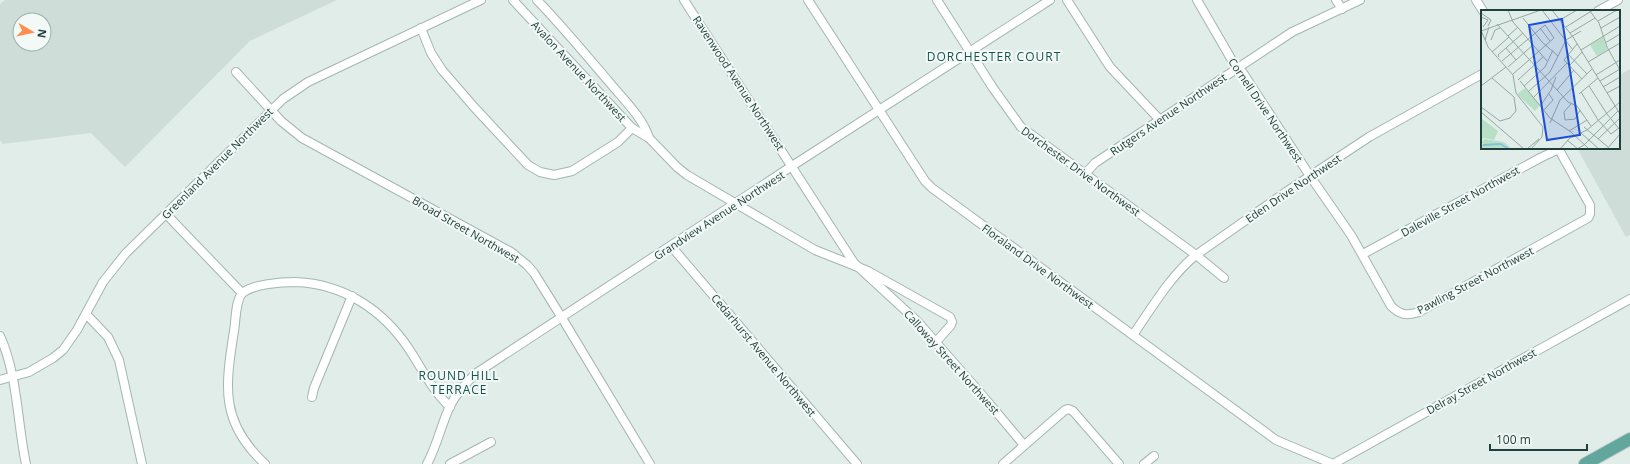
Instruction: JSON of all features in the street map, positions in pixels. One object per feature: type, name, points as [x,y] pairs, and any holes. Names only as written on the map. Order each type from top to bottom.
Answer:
[{"type":"main road","points":[[1584,464],[1629,442]]},
{"type":"street","name":"Greenland Avenue Northwest","points":[[0,380],[29,372],[54,358],[69,342],[103,282],[114,267],[271,110],[289,94],[308,82],[481,0]]},
{"type":"street","name":"Avalon Avenue Northwest","points":[[513,0],[632,128],[649,138]]},
{"type":"street","name":"Avalon Avenue Northwest","points":[[537,0],[564,27],[640,120],[649,138],[677,168],[735,204],[815,250],[858,267],[950,317],[952,322],[951,325],[936,342]]},
{"type":"street","name":"Ravenwood Avenue Northwest","points":[[684,0],[858,267]]},
{"type":"street","name":"Floraland Drive Northwest","points":[[808,0],[925,181],[932,188],[1276,440],[1333,464]]},
{"type":"street","name":"Dorchester Drive Northwest","points":[[937,0],[1018,124],[1196,255],[1224,278]]},
{"type":"street","name":"Grandview Avenue Northwest","points":[[427,464],[438,441],[450,407],[459,392],[475,374],[792,166],[1050,0]]},
{"type":"street","points":[[1067,0],[1110,67],[1160,120]]},
{"type":"street","name":"Cornell Drive Northwest","points":[[1197,0],[1237,67],[1243,73],[1310,176],[1337,213],[1363,254],[1376,280]]},
{"type":"street","points":[[1336,0],[1342,9]]},
{"type":"street","name":"Rutgers Avenue Northwest","points":[[1085,174],[1095,163],[1237,67],[1292,32],[1360,0]]},
{"type":"street","points":[[1476,0],[1482,10]]},
{"type":"street","points":[[1600,10],[1618,0]]},
{"type":"street","points":[[421,28],[432,53],[442,70],[528,165],[540,172],[554,175],[572,171],[618,142],[632,128]]},
{"type":"street","name":"Broad Street Northwest","points":[[236,72],[281,121],[302,138],[515,255],[527,265],[534,273],[562,318],[650,464]]},
{"type":"street","name":"Eden Drive Northwest","points":[[1133,335],[1184,266],[1196,255],[1369,137],[1481,75]]},
{"type":"street","name":"Daleville Street Northwest","points":[[1363,254],[1556,149]]},
{"type":"street","name":"Pawling Street Northwest","points":[[1376,280],[1388,302],[1397,312],[1405,315],[1419,312],[1586,220],[1590,214],[1590,205],[1559,149]]},
{"type":"street","points":[[166,214],[242,293]]},
{"type":"street","name":"Cedarhurst Avenue Northwest","points":[[671,246],[857,464]]},
{"type":"street","name":"Calloway Street Northwest","points":[[858,267],[902,306],[936,342],[1024,445]]},
{"type":"street","points":[[265,464],[248,445],[237,428],[229,404],[227,381],[238,304],[242,293],[258,287],[276,283],[300,282],[332,288],[352,296],[367,305],[388,322],[409,350],[436,392],[450,407]]},
{"type":"street","points":[[312,397],[314,388],[352,296]]},
{"type":"street","name":"Delray Street Northwest","points":[[1333,464],[1630,299]]},
{"type":"street","points":[[86,314],[108,337],[119,360],[142,464]]},
{"type":"street","points":[[0,336],[13,377],[18,420],[26,464]]},
{"type":"street","points":[[1003,464],[1068,409],[1073,411],[1119,464]]},
{"type":"street","points":[[450,464],[491,442]]},
{"type":"street","points":[[1144,464],[1154,456]]},
{"type":"shaded area","points":[[5,0],[337,0],[250,41],[125,167],[91,133],[3,144],[0,140],[0,4]]},
{"type":"shaded area","points":[[1630,69],[1630,235],[1626,237],[1578,149],[1620,149],[1620,74]]},
{"type":"district","name":"DORCHESTER COURT","points":[[994,56]]},
{"type":"district","name":"ROUND HILL TERRACE","points":[[459,382]]}]
